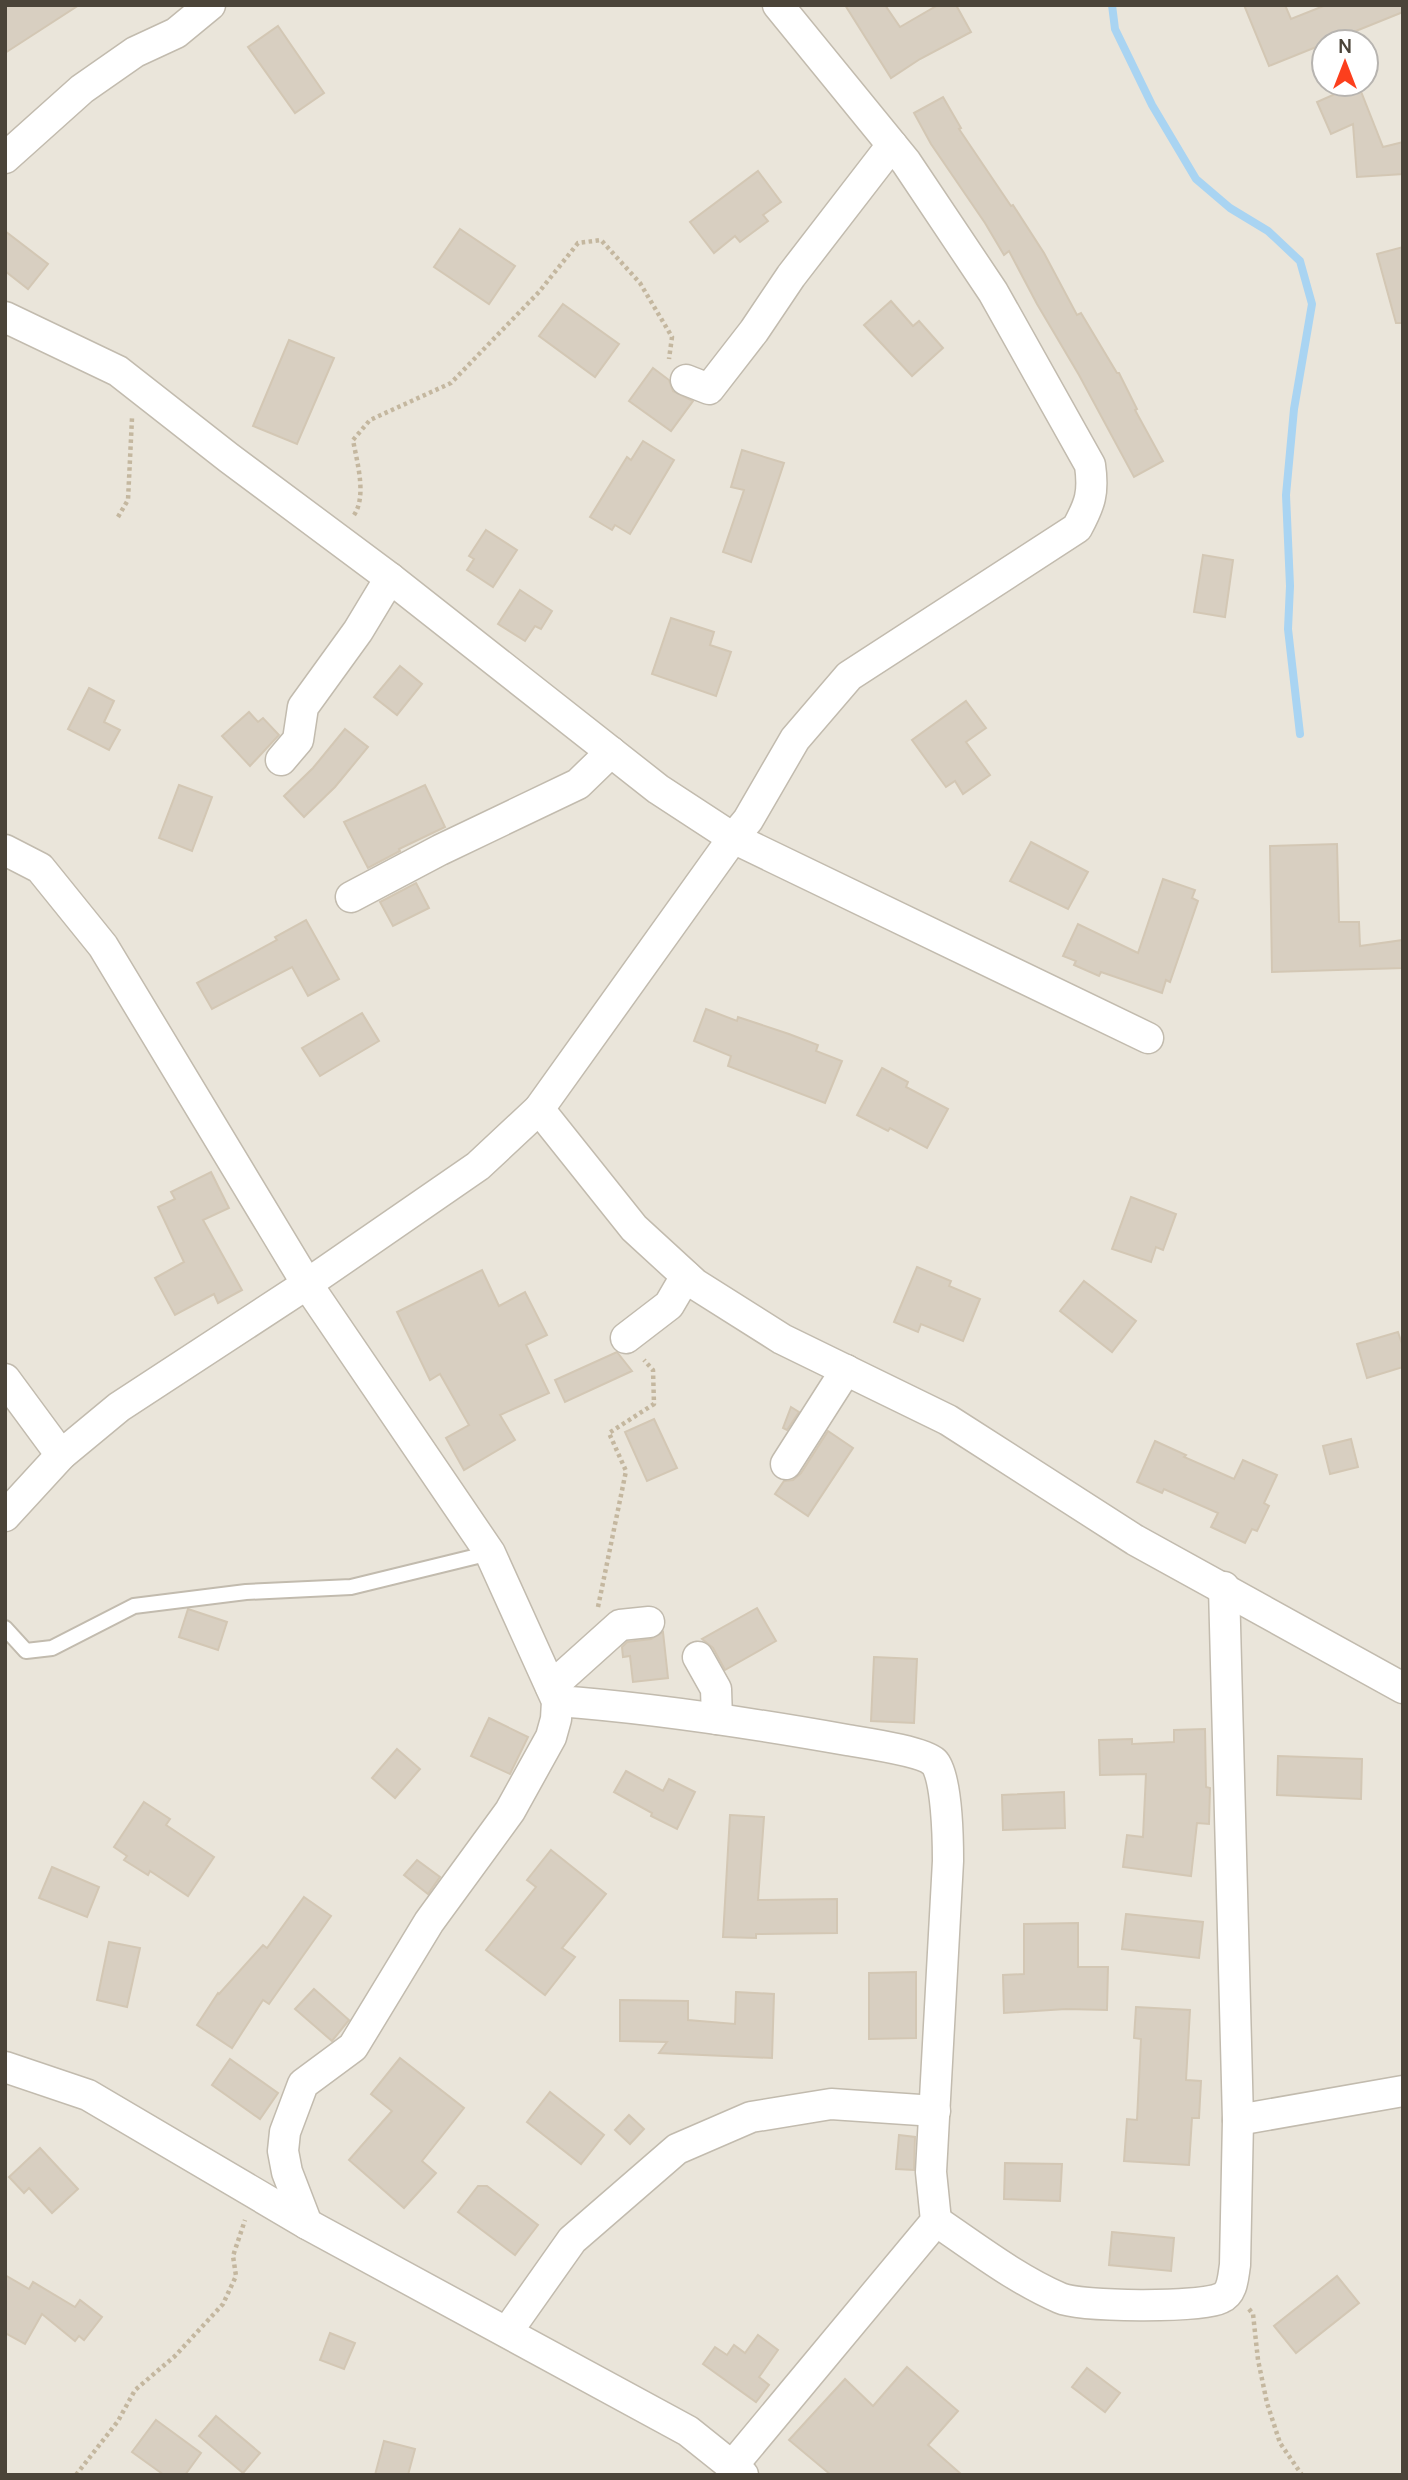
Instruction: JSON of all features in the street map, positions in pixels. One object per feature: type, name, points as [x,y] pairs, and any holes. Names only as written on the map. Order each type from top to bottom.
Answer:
[{"type":"street","points":[[5,158],[82,89],[135,52],[176,33],[211,5]]},
{"type":"street","points":[[5,1516],[61,1455],[119,1406],[307,1284],[478,1166],[539,1109],[748,820],[795,739],[849,676],[1077,528],[1090,505],[1093,484],[1090,466],[993,292],[892,145],[778,5]]},
{"type":"street","points":[[686,380],[709,389],[791,276],[892,145]]},
{"type":"street","points":[[5,317],[118,371],[390,578],[658,789],[733,838],[1148,1038]]},
{"type":"street","points":[[281,760],[298,740],[303,707],[359,631],[390,578]]},
{"type":"street","points":[[351,897],[440,850],[578,784],[611,752]]},
{"type":"street","points":[[5,850],[40,868],[103,946],[307,1284],[490,1553],[554,1694],[556,1718],[551,1737],[510,1811],[429,1922],[353,2047],[303,2084],[285,2132],[283,2151],[287,2172],[307,2224]]},
{"type":"street","points":[[539,1109],[634,1228],[686,1276],[782,1339],[948,1420],[1135,1540],[1403,1688]]},
{"type":"street","points":[[626,1338],[669,1305],[686,1276]]},
{"type":"street","points":[[786,1464],[846,1370]]},
{"type":"street","points":[[5,1379],[61,1455]]},
{"type":"street","points":[[936,2221],[1030,2283],[1063,2300],[1088,2305],[1188,2303],[1221,2298],[1231,2288],[1236,2266],[1238,2120],[1224,1587]]},
{"type":"street","points":[[554,1694],[598,1643],[620,1625],[649,1622]]},
{"type":"street","points":[[698,1657],[716,1689],[717,1719]]},
{"type":"street","points":[[5,2067],[88,2095],[307,2224],[688,2431],[738,2470],[936,2221],[931,2172],[948,1861],[947,1821],[937,1768],[934,1762],[922,1756],[872,1744],[610,1705],[554,1694]]},
{"type":"street","points":[[1238,2120],[1403,2091]]},
{"type":"street","points":[[507,2332],[572,2240],[677,2149],[751,2117],[831,2104],[935,2111]]},
{"type":"lane","points":[[5,1628],[26,1651],[52,1648],[134,1606],[246,1592],[352,1587],[490,1553]]},
{"type":"path","points":[[337,539],[359,507],[359,481],[353,440],[370,420],[451,383],[539,292],[578,243],[601,240],[640,283],[672,337],[668,367],[686,380]]},
{"type":"path","points":[[118,517],[128,500],[132,382]]},
{"type":"path","points":[[598,1643],[598,1608],[626,1471],[609,1433],[654,1404],[653,1370],[626,1338]]},
{"type":"path","points":[[76,2475],[118,2421],[135,2390],[175,2356],[223,2304],[236,2276],[233,2256],[253,2192]]},
{"type":"path","points":[[1231,2288],[1253,2314],[1258,2360],[1267,2403],[1280,2443],[1301,2475]]},
{"type":"shaded area","points":[[5,5],[1403,5],[1403,2475],[5,2475]]},
{"type":"building","points":[[5,5],[79,5],[5,53]]},
{"type":"building","points":[[845,5],[885,5],[900,27],[938,5],[956,5],[971,32],[891,78]]},
{"type":"building","points":[[1244,5],[1285,5],[1291,19],[1326,5],[1403,5],[1403,12],[1363,28],[1310,28],[1310,49],[1269,66]]},
{"type":"building","points":[[278,26],[324,93],[295,113],[248,47]]},
{"type":"building","points":[[943,97],[961,128],[959,129],[1044,253],[1077,315],[1081,313],[1119,373],[1137,409],[1135,410],[1163,461],[1134,477],[1009,251],[1004,255],[931,144],[914,113]]},
{"type":"building","points":[[1326,98],[1364,98],[1383,147],[1403,142],[1403,174],[1357,177],[1353,124],[1331,134],[1317,102]]},
{"type":"building","points":[[758,171],[781,202],[763,215],[768,221],[740,242],[735,236],[714,253],[690,222]]},
{"type":"building","points":[[460,229],[515,266],[489,304],[434,267]]},
{"type":"building","points":[[5,231],[48,264],[28,289],[5,271]]},
{"type":"building","points":[[1403,247],[1403,323],[1396,323],[1377,254]]},
{"type":"building","points":[[891,301],[913,326],[919,321],[943,348],[912,376],[864,325]]},
{"type":"building","points":[[563,304],[619,344],[595,377],[539,336]]},
{"type":"building","points":[[289,340],[334,358],[297,444],[253,426]]},
{"type":"building","points":[[653,368],[669,380],[673,391],[693,401],[671,431],[629,401]]},
{"type":"building","points":[[643,441],[674,460],[630,534],[615,525],[612,530],[590,517],[627,457],[631,460]]},
{"type":"building","points":[[742,450],[784,463],[751,562],[723,552],[744,490],[731,487]]},
{"type":"building","points":[[486,530],[517,550],[493,587],[467,570],[474,559],[469,556]]},
{"type":"building","points":[[1203,555],[1233,560],[1225,617],[1194,612]]},
{"type":"building","points":[[520,590],[552,611],[541,629],[535,626],[525,641],[498,624]]},
{"type":"building","points":[[671,618],[714,632],[710,645],[731,652],[716,696],[652,674]]},
{"type":"building","points":[[400,666],[422,684],[397,715],[374,697]]},
{"type":"building","points":[[89,688],[114,701],[104,722],[120,730],[109,750],[68,729]]},
{"type":"building","points":[[966,701],[986,728],[966,742],[990,775],[963,794],[955,781],[946,787],[912,740]]},
{"type":"building","points":[[249,712],[258,722],[263,718],[279,735],[250,766],[222,736]]},
{"type":"building","points":[[345,729],[368,747],[335,787],[304,817],[284,796],[313,768]]},
{"type":"building","points":[[179,785],[212,797],[192,851],[159,838]]},
{"type":"building","points":[[425,785],[445,827],[399,849],[400,851],[368,868],[344,822]]},
{"type":"building","points":[[1031,842],[1088,872],[1068,909],[1010,881]]},
{"type":"building","points":[[1337,844],[1339,922],[1359,922],[1360,946],[1403,940],[1403,968],[1272,972],[1270,846]]},
{"type":"building","points":[[1163,879],[1195,890],[1192,898],[1198,901],[1170,982],[1166,980],[1162,993],[1101,972],[1099,976],[1074,965],[1076,961],[1063,956],[1078,924],[1138,953]]},
{"type":"building","points":[[416,883],[429,908],[393,926],[380,902]]},
{"type":"building","points":[[306,920],[339,979],[308,996],[292,967],[212,1009],[197,983],[277,940],[275,937]]},
{"type":"building","points":[[706,1009],[737,1021],[738,1017],[818,1045],[816,1051],[842,1061],[825,1103],[728,1066],[731,1056],[694,1041]]},
{"type":"building","points":[[362,1013],[379,1041],[320,1076],[302,1048]]},
{"type":"building","points":[[882,1068],[908,1082],[906,1087],[948,1109],[927,1148],[890,1128],[888,1131],[857,1115]]},
{"type":"building","points":[[211,1172],[229,1208],[203,1220],[242,1290],[218,1303],[214,1294],[175,1315],[155,1278],[184,1262],[158,1207],[175,1199],[171,1192]]},
{"type":"building","points":[[1131,1197],[1176,1214],[1163,1250],[1156,1247],[1151,1262],[1112,1249]]},
{"type":"building","points":[[917,1267],[951,1281],[949,1286],[980,1299],[963,1341],[921,1324],[918,1332],[894,1322]]},
{"type":"building","points":[[482,1270],[499,1306],[525,1292],[547,1335],[526,1345],[549,1393],[500,1415],[515,1440],[464,1470],[446,1438],[469,1425],[440,1374],[430,1380],[397,1312]]},
{"type":"building","points":[[1084,1281],[1136,1321],[1112,1352],[1060,1311]]},
{"type":"building","points":[[1398,1332],[1403,1347],[1403,1367],[1367,1378],[1357,1344]]},
{"type":"building","points":[[617,1352],[632,1371],[565,1402],[555,1380]]},
{"type":"building","points":[[791,1407],[799,1412],[787,1430],[783,1428]]},
{"type":"building","points":[[654,1419],[677,1468],[647,1481],[625,1432]]},
{"type":"building","points":[[828,1431],[853,1448],[808,1516],[775,1494],[784,1481],[793,1480],[801,1473]]},
{"type":"building","points":[[1351,1439],[1358,1467],[1330,1474],[1323,1446]]},
{"type":"building","points":[[1155,1441],[1234,1479],[1243,1460],[1277,1475],[1264,1503],[1269,1506],[1257,1531],[1252,1529],[1245,1543],[1211,1527],[1218,1513],[1164,1489],[1162,1493],[1137,1482]]},
{"type":"building","points":[[757,1608],[776,1641],[725,1670],[713,1648],[702,1639]]},
{"type":"building","points":[[188,1609],[227,1622],[218,1650],[179,1637]]},
{"type":"building","points":[[663,1632],[668,1678],[633,1682],[630,1656],[623,1657],[622,1647],[627,1642],[651,1639]]},
{"type":"building","points":[[874,1657],[917,1659],[914,1723],[871,1721]]},
{"type":"building","points":[[489,1718],[528,1737],[510,1774],[471,1756]]},
{"type":"building","points":[[1205,1729],[1206,1787],[1210,1788],[1209,1824],[1197,1823],[1191,1876],[1123,1867],[1127,1835],[1143,1837],[1146,1774],[1100,1775],[1099,1740],[1132,1739],[1132,1744],[1174,1742],[1174,1730]]},
{"type":"building","points":[[397,1749],[420,1769],[395,1798],[372,1778]]},
{"type":"building","points":[[1278,1756],[1362,1759],[1361,1799],[1277,1795]]},
{"type":"building","points":[[626,1771],[663,1791],[669,1779],[695,1792],[677,1829],[614,1792]]},
{"type":"building","points":[[1064,1792],[1065,1828],[1003,1830],[1002,1795]]},
{"type":"building","points":[[144,1802],[170,1819],[166,1825],[214,1857],[188,1896],[150,1871],[148,1875],[124,1860],[127,1856],[114,1847]]},
{"type":"building","points":[[730,1815],[764,1817],[758,1900],[837,1899],[837,1933],[756,1934],[756,1938],[723,1937]]},
{"type":"building","points":[[551,1850],[606,1894],[562,1948],[575,1957],[545,1995],[486,1950],[536,1887],[527,1880]]},
{"type":"building","points":[[417,1860],[440,1877],[428,1894],[404,1875]]},
{"type":"building","points":[[52,1867],[99,1887],[87,1917],[39,1898]]},
{"type":"building","points":[[304,1897],[331,1916],[269,2004],[263,2000],[232,2048],[197,2025],[218,1993],[263,1945],[267,1948]]},
{"type":"building","points":[[1126,1914],[1203,1922],[1199,1958],[1122,1949]]},
{"type":"building","points":[[1078,1923],[1078,1967],[1108,1967],[1107,2010],[1066,2009],[1004,2013],[1003,1975],[1024,1974],[1024,1924]]},
{"type":"building","points":[[109,1942],[140,1948],[127,2007],[97,2000]]},
{"type":"building","points":[[916,1972],[916,2038],[869,2039],[869,1973]]},
{"type":"building","points":[[314,1989],[349,2020],[332,2041],[295,2009]]},
{"type":"building","points":[[736,1992],[774,1994],[772,2058],[659,2053],[667,2042],[620,2041],[620,2000],[688,2001],[688,2020],[735,2024]]},
{"type":"building","points":[[1136,2007],[1190,2010],[1186,2080],[1201,2081],[1199,2118],[1192,2118],[1189,2165],[1124,2161],[1127,2119],[1137,2120],[1141,2039],[1134,2038]]},
{"type":"building","points":[[400,2058],[464,2108],[422,2161],[436,2173],[404,2208],[349,2160],[392,2111],[371,2094]]},
{"type":"building","points":[[230,2059],[278,2093],[260,2119],[212,2085]]},
{"type":"building","points":[[550,2092],[604,2135],[581,2164],[527,2122]]},
{"type":"building","points":[[629,2115],[644,2129],[630,2144],[615,2130]]},
{"type":"building","points":[[899,2135],[915,2137],[914,2170],[896,2169]]},
{"type":"building","points":[[40,2148],[78,2189],[52,2213],[29,2188],[24,2193],[9,2177]]},
{"type":"building","points":[[1005,2163],[1062,2164],[1060,2201],[1004,2199]]},
{"type":"building","points":[[478,2186],[487,2186],[538,2225],[515,2255],[458,2212]]},
{"type":"building","points":[[1112,2232],[1174,2238],[1171,2271],[1109,2265]]},
{"type":"building","points":[[5,2275],[29,2289],[33,2282],[75,2307],[80,2300],[102,2317],[84,2340],[79,2336],[75,2341],[42,2314],[25,2344],[5,2333]]},
{"type":"building","points":[[1337,2276],[1359,2303],[1296,2353],[1274,2326]]},
{"type":"building","points":[[330,2333],[355,2343],[344,2369],[320,2360]]},
{"type":"building","points":[[758,2335],[778,2350],[759,2377],[769,2385],[756,2402],[703,2364],[715,2347],[727,2355],[734,2345],[745,2353]]},
{"type":"building","points":[[907,2367],[958,2411],[928,2445],[962,2475],[831,2475],[789,2440],[845,2379],[873,2406]]},
{"type":"building","points":[[1087,2368],[1120,2393],[1105,2412],[1072,2387]]},
{"type":"building","points":[[216,2416],[260,2453],[243,2473],[199,2436]]},
{"type":"building","points":[[156,2420],[201,2453],[185,2475],[164,2475],[132,2452]]},
{"type":"building","points":[[384,2441],[415,2449],[408,2475],[375,2475]]},
{"type":"waterway","points":[[1112,5],[1115,29],[1152,105],[1196,179],[1230,208],[1268,231],[1300,261],[1312,304],[1294,409],[1286,495],[1290,586],[1288,629],[1300,734]]}]
